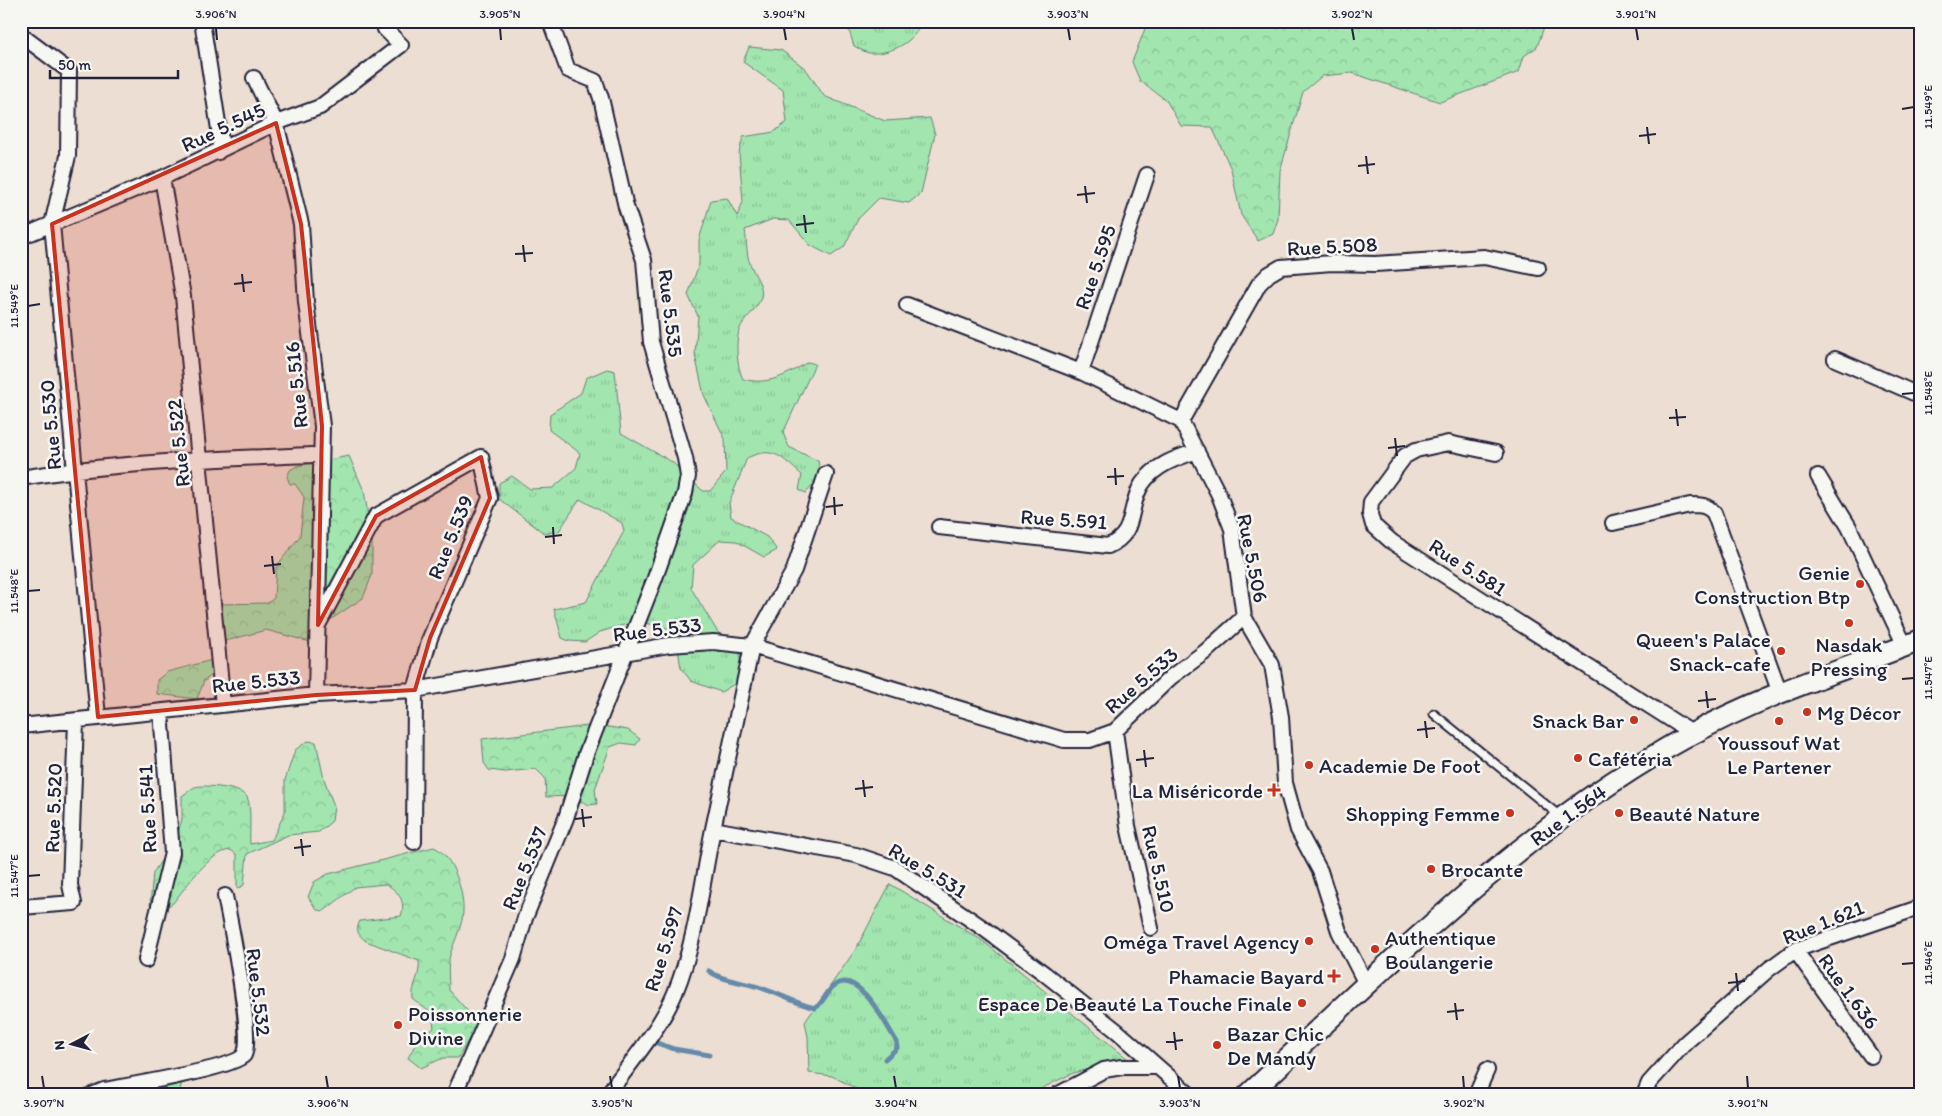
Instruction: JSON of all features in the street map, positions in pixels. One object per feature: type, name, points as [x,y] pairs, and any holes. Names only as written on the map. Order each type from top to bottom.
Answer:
[{"type":"main road","name":"Rue 1.564","points":[[1258,1091],[1366,984],[1486,878],[1595,793],[1692,734],[1780,693],[1913,643]]},
{"type":"street","points":[[202,21],[221,142],[218,152]]},
{"type":"street","name":"Rue 5.545","points":[[21,237],[162,178],[276,124],[320,107],[402,45],[385,29],[383,21]]},
{"type":"street","name":"Rue 5.535","points":[[550,21],[568,70],[595,81],[601,98],[626,207],[644,260],[651,342],[685,458],[688,476],[685,493],[655,578],[624,653]]},
{"type":"street","name":"Rue 5.530","points":[[21,36],[69,71],[68,156],[52,224],[73,469],[98,717]]},
{"type":"street","name":"Rue 5.516","points":[[254,78],[276,124],[301,224],[306,302],[322,426],[316,695]]},
{"type":"street","name":"Rue 5.595","points":[[1081,372],[1147,174]]},
{"type":"street","name":"Rue 5.522","points":[[162,178],[183,296],[223,705]]},
{"type":"street","name":"Rue 5.508","points":[[1181,421],[1258,284],[1269,274],[1281,267],[1332,263],[1375,264],[1484,257],[1538,268]]},
{"type":"street","points":[[907,305],[1081,372],[1181,421]]},
{"type":"street","points":[[1835,359],[1921,396]]},
{"type":"street","name":"Rue 5.506","points":[[1181,421],[1219,495],[1232,529],[1244,617],[1272,665],[1281,717],[1285,784],[1298,830],[1320,871],[1339,931],[1366,984]]},
{"type":"street","name":"Rue 5.581","points":[[1496,453],[1448,443],[1416,450],[1405,456],[1371,502],[1372,526],[1392,542],[1692,734]]},
{"type":"street","name":"Rue 5.591","points":[[939,526],[1108,546],[1122,538],[1128,527],[1140,486],[1149,476],[1161,465],[1197,451]]},
{"type":"street","points":[[21,478],[73,469],[200,460],[312,455]]},
{"type":"street","name":"Rue 5.539","points":[[318,625],[376,516],[481,457],[490,498],[430,638],[415,690],[414,842]]},
{"type":"street","points":[[713,829],[752,646],[794,570],[826,474]]},
{"type":"street","points":[[1818,476],[1849,527],[1913,643]]},
{"type":"street","points":[[1613,523],[1690,505],[1702,504],[1709,508],[1716,518],[1780,693]]},
{"type":"street","name":"Rue 5.533","points":[[21,726],[316,695],[415,690],[669,645],[713,642],[752,646],[1064,740],[1090,740],[1115,730],[1171,677],[1205,652],[1244,617]]},
{"type":"street","name":"Rue 5.537","points":[[454,1095],[513,959],[525,918],[566,818],[586,754],[624,653]]},
{"type":"street","name":"Rue 5.541","points":[[146,960],[172,853],[161,712]]},
{"type":"street","name":"Rue 5.520","points":[[21,908],[74,903],[70,885],[76,721]]},
{"type":"street","name":"Rue 5.510","points":[[1115,730],[1128,826],[1152,928]]},
{"type":"street","name":"Rue 5.531","points":[[713,829],[856,855],[895,868],[968,917],[1045,974],[1117,1031],[1190,1095]]},
{"type":"street","name":"Rue 5.597","points":[[607,1095],[652,1031],[674,994],[689,947],[713,829]]},
{"type":"street","name":"Rue 5.532","points":[[92,1095],[104,1090],[194,1072],[236,1061],[243,1056],[246,1049],[246,1038],[242,997],[225,896]]},
{"type":"street","name":"Rue 1.621","points":[[1644,1095],[1649,1083],[1685,1043],[1769,969],[1795,950],[1919,912]]},
{"type":"street","name":"Rue 1.636","points":[[1795,950],[1871,1056]]},
{"type":"street","points":[[1057,1095],[1104,1070],[1122,1067],[1157,1067]]},
{"type":"street","points":[[1476,1095],[1487,1070]]},
{"type":"lane","points":[[1434,714],[1562,818]]},
{"type":"highlighted area","points":[[276,123],[301,224],[322,426],[318,625],[376,516],[481,457],[490,498],[430,638],[415,690],[316,695],[98,717],[52,224]]},
{"type":"green space","points":[[846,21],[921,21],[914,35],[901,46],[885,52],[869,53],[854,46]]},
{"type":"green space","points":[[1148,21],[1546,21],[1537,47],[1524,56],[1519,72],[1440,102],[1352,73],[1322,76],[1303,92],[1280,171],[1278,219],[1273,234],[1258,241],[1241,215],[1231,169],[1212,127],[1181,126],[1166,100],[1140,81],[1132,62]]},
{"type":"green space","points":[[749,47],[781,50],[806,69],[824,96],[885,121],[930,118],[935,134],[921,193],[909,203],[879,198],[858,219],[844,247],[831,256],[810,245],[789,220],[773,219],[745,230],[750,264],[761,286],[762,293],[757,305],[743,322],[739,331],[737,353],[741,374],[743,379],[752,381],[769,380],[785,375],[808,362],[815,364],[783,433],[789,447],[818,461],[821,476],[806,493],[799,490],[802,475],[777,455],[764,453],[747,458],[729,503],[731,517],[767,537],[777,550],[764,557],[736,541],[720,540],[693,565],[691,588],[717,631],[740,653],[741,680],[721,692],[691,681],[681,668],[675,630],[637,621],[600,632],[585,642],[569,641],[562,638],[554,609],[586,602],[624,531],[622,523],[580,499],[559,531],[545,534],[499,499],[499,483],[512,476],[530,489],[553,488],[576,468],[580,453],[549,430],[550,414],[581,393],[586,378],[607,369],[615,371],[621,433],[672,462],[703,491],[710,491],[726,472],[725,439],[704,395],[695,355],[698,316],[688,295],[699,264],[699,240],[711,200],[727,198],[737,216],[743,202],[739,153],[743,137],[774,132],[787,122],[783,90],[743,62]]},
{"type":"green space","points":[[349,456],[364,491],[372,538],[372,575],[363,598],[327,622],[325,633],[314,643],[266,630],[222,642],[216,672],[204,681],[197,699],[157,694],[157,680],[167,672],[212,660],[212,626],[222,604],[268,603],[274,598],[276,567],[300,536],[304,497],[295,484],[290,484],[287,477],[290,470],[297,466]]},
{"type":"green space","points":[[596,725],[628,730],[640,739],[636,745],[621,743],[610,747],[595,789],[597,804],[589,805],[571,796],[546,797],[545,778],[536,769],[505,772],[489,770],[484,763],[482,739]]},
{"type":"green space","points":[[308,741],[316,742],[324,779],[334,806],[332,821],[319,832],[288,835],[247,854],[244,885],[237,889],[237,855],[231,850],[215,856],[207,863],[173,903],[162,907],[150,905],[153,873],[177,836],[182,819],[182,796],[193,788],[200,786],[215,786],[238,791],[244,794],[249,801],[250,844],[272,840],[285,812],[285,780],[295,750]]},
{"type":"green space","points":[[434,847],[441,851],[452,866],[462,894],[463,903],[462,922],[449,959],[449,990],[478,1023],[458,1058],[443,1058],[421,1068],[408,1058],[416,1043],[434,1028],[432,1014],[413,999],[413,990],[419,971],[419,961],[366,941],[359,934],[358,930],[360,921],[401,916],[403,906],[400,897],[395,890],[386,884],[355,887],[324,911],[317,910],[308,897],[314,882],[328,874]]},
{"type":"green space","points":[[890,884],[983,941],[1128,1059],[1073,1073],[1028,1095],[868,1095],[832,1076],[809,1073],[808,1037],[805,1022],[856,949]]},
{"type":"green space","points":[[136,1078],[182,1081],[179,1095],[76,1095],[105,1083]]},
{"type":"waterway","points":[[709,971],[729,980],[771,991],[815,1008],[835,985],[844,982],[853,985],[863,992],[871,1002],[897,1042],[897,1048],[885,1059]]},
{"type":"waterway","points":[[654,1042],[674,1049],[709,1055]]},
{"type":"place","name":"Genie Construction Btp","points":[[1860,584]]},
{"type":"place","name":"Nasdak Pressing","points":[[1849,623]]},
{"type":"place","name":"Queen's Palace Snack-cafe","points":[[1781,651]]},
{"type":"place","name":"Mg Décor","points":[[1807,712]]},
{"type":"place","name":"Snack Bar","points":[[1634,720]]},
{"type":"place","name":"Youssouf Wat Le Partener","points":[[1779,721]]},
{"type":"place","name":"Cafétéria","points":[[1578,758]]},
{"type":"place","name":"Academie De Foot","points":[[1309,765]]},
{"type":"place","name":"La Miséricorde","points":[[1274,790]]},
{"type":"place","name":"Shopping Femme","points":[[1510,813]]},
{"type":"place","name":"Beauté Nature","points":[[1619,813]]},
{"type":"place","name":"Brocante","points":[[1431,869]]},
{"type":"place","name":"Oméga Travel Agency","points":[[1309,941]]},
{"type":"place","name":"Authentique Boulangerie","points":[[1375,949]]},
{"type":"place","name":"Phamacie Bayard","points":[[1334,976]]},
{"type":"place","name":"Espace De Beauté La Touche Finale","points":[[1302,1003]]},
{"type":"place","name":"Poissonnerie Divine","points":[[398,1025]]},
{"type":"place","name":"Bazar Chic De Mandy","points":[[1217,1045]]}]
